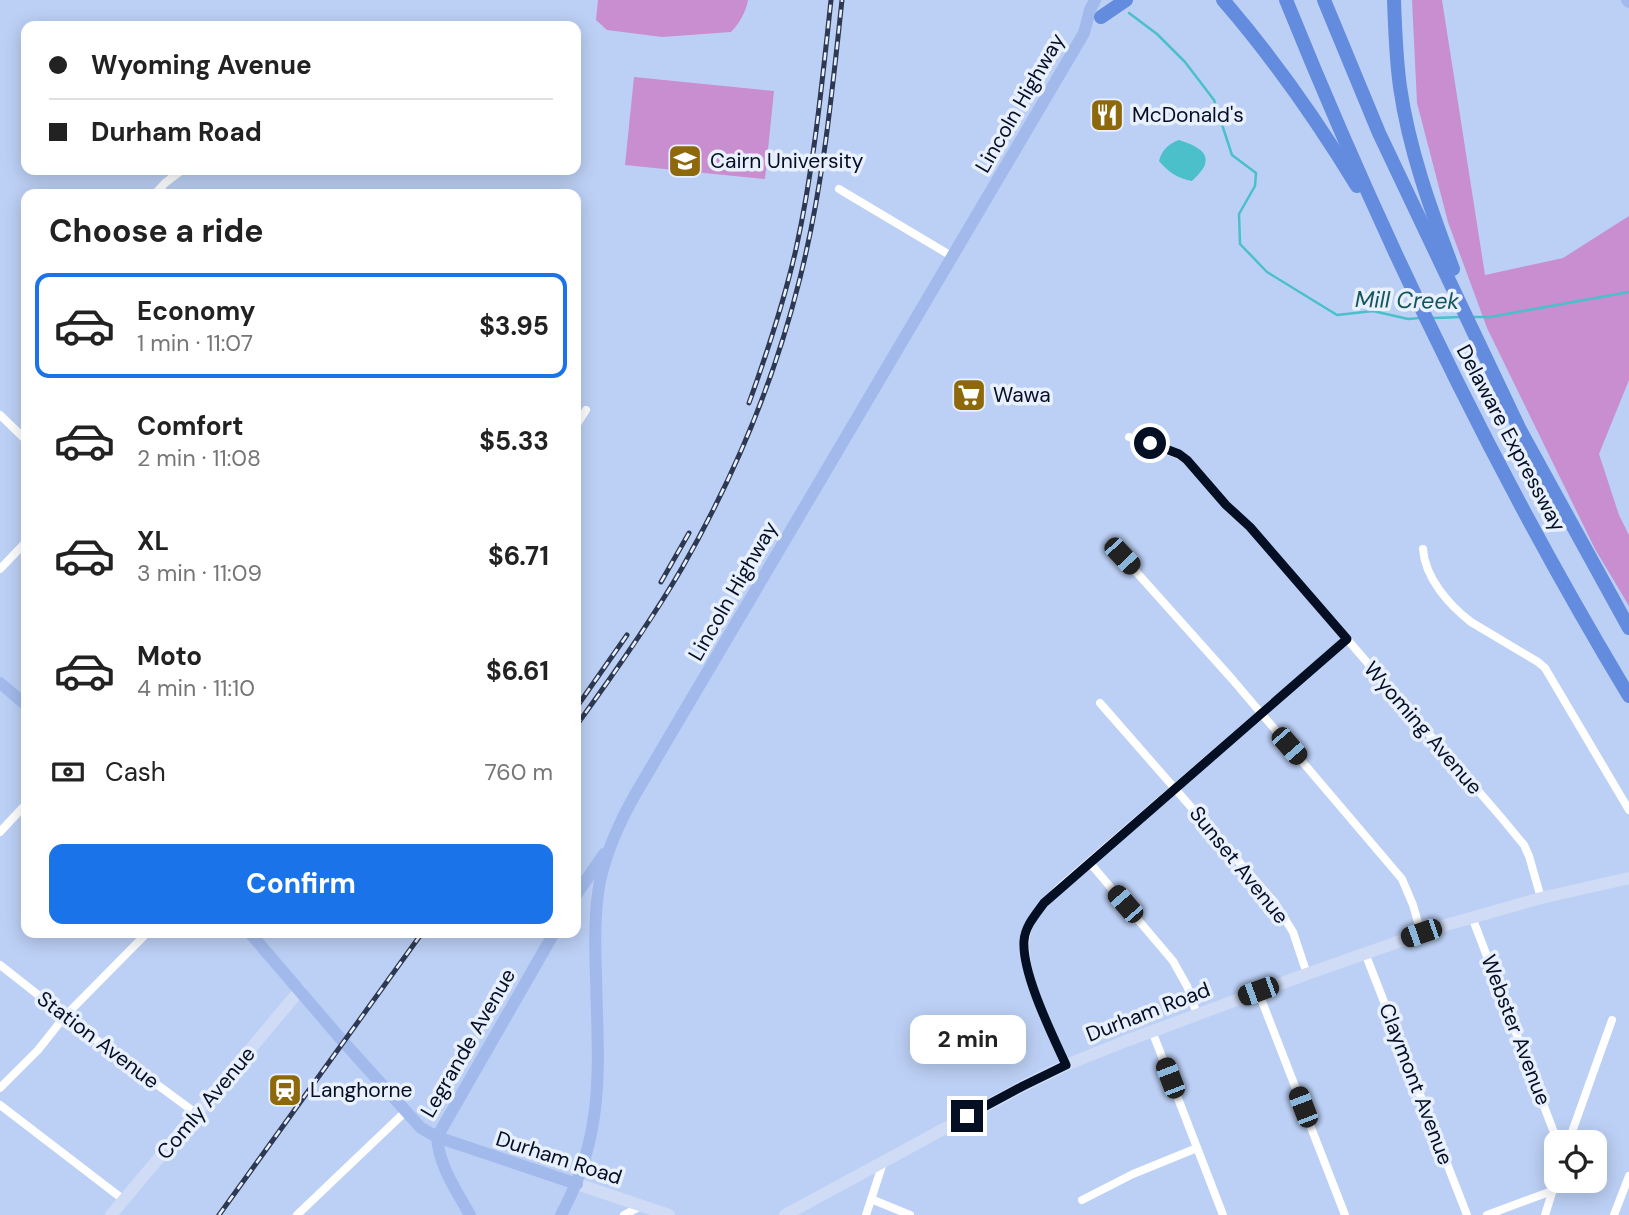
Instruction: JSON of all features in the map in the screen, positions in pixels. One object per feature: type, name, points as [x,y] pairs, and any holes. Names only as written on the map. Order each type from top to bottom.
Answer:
[{"type":"highway","points":[[1101,17],[1126,0]]},
{"type":"highway","points":[[1217,0],[1227,4],[1270,55],[1312,114],[1387,236]]},
{"type":"highway","name":"Delaware Expressway","points":[[1286,0],[1344,140],[1430,327],[1524,510],[1629,696]]},
{"type":"highway","points":[[1324,0],[1379,133],[1463,303]]},
{"type":"highway","points":[[1394,0],[1399,78],[1412,145],[1428,202],[1463,303]]},
{"type":"highway","name":"Delaware Expressway","points":[[1463,303],[1486,359],[1533,453],[1629,628]]},
{"type":"main road","points":[[1084,33],[1095,0]]},
{"type":"main road","points":[[1084,33],[1101,17],[1111,0]]},
{"type":"main road","name":"Lincoln Highway","points":[[561,1215],[577,1184],[588,1151],[596,1111],[598,1075],[595,922],[600,881],[610,845],[636,793],[1084,33]]},
{"type":"main road","points":[[0,683],[21,701]]},
{"type":"main road","points":[[581,888],[610,845]]},
{"type":"main road","name":"Durham Road","points":[[785,1215],[1066,1065],[1258,991],[1421,933],[1541,898],[1629,878]]},
{"type":"main road","name":"Durham Road","points":[[254,938],[421,1128],[437,1137],[669,1215]]},
{"type":"main road","name":"Legrande Avenue","points":[[437,1137],[551,938]]},
{"type":"main road","name":"Comly Avenue","points":[[111,1215],[300,990]]},
{"type":"main road","points":[[437,1137],[442,1164],[470,1215]]},
{"type":"street","points":[[160,189],[176,175]]},
{"type":"street","points":[[839,189],[953,257]]},
{"type":"street","points":[[581,418],[586,410]]},
{"type":"street","points":[[0,415],[21,435]]},
{"type":"street","name":"Wyoming Avenue","points":[[1129,437],[1179,454],[1250,527],[1524,845],[1541,898]]},
{"type":"street","points":[[0,569],[21,547]]},
{"type":"street","points":[[1423,549],[1430,577],[1462,615],[1545,668],[1629,810]]},
{"type":"street","points":[[1122,556],[1262,714],[1402,879],[1421,933]]},
{"type":"street","points":[[1066,1065],[1041,1008],[1028,968],[1024,941],[1028,926],[1044,903],[1347,639]]},
{"type":"street","name":"Sunset Avenue","points":[[1100,703],[1275,903],[1296,940],[1307,974]]},
{"type":"street","points":[[0,832],[21,809]]},
{"type":"street","points":[[1090,863],[1173,961],[1187,986],[1197,1014]]},
{"type":"street","name":"Webster Avenue","points":[[1472,917],[1553,1130]]},
{"type":"street","points":[[0,1088],[38,1050],[65,1016],[142,938]]},
{"type":"street","name":"Claymont Avenue","points":[[1365,953],[1467,1215]]},
{"type":"street","name":"Station Avenue","points":[[0,965],[197,1114]]},
{"type":"street","points":[[1258,991],[1345,1215]]},
{"type":"street","points":[[1573,1130],[1612,1020]]},
{"type":"street","points":[[1152,1031],[1223,1215]]},
{"type":"street","points":[[0,1105],[124,1200]]},
{"type":"street","points":[[297,1215],[405,1112]]},
{"type":"street","points":[[1082,1200],[1133,1174],[1197,1148]]},
{"type":"street","points":[[866,1215],[883,1163]]},
{"type":"street","points":[[1614,1215],[1629,1175]]},
{"type":"street","points":[[1487,1215],[1547,1193]]},
{"type":"street","points":[[1545,1215],[1551,1193]]},
{"type":"street","points":[[621,1199],[627,1214],[641,1206]]},
{"type":"street","points":[[871,1199],[910,1215]]},
{"type":"shaded area","points":[[598,0],[748,0],[742,18],[731,32],[662,37],[607,30],[596,20]]},
{"type":"shaded area","points":[[1412,0],[1442,0],[1485,275],[1563,258],[1629,216],[1629,380],[1599,454],[1619,515],[1629,535],[1629,606],[1595,549],[1487,328],[1448,222],[1417,103]]},
{"type":"shaded area","points":[[634,77],[774,91],[765,179],[625,165]]},
{"type":"shaded area","points":[[1179,140],[1199,149],[1205,156],[1204,167],[1192,181],[1174,174],[1159,161],[1166,148]]},
{"type":"waterway","name":"Mill Creek","points":[[1129,13],[1157,34],[1185,62],[1214,100],[1232,155],[1256,173],[1255,186],[1239,214],[1240,244],[1267,272],[1337,315],[1373,311],[1408,319],[1420,318]]},
{"type":"waterway","name":"Mill Creek","points":[[1472,317],[1490,317],[1629,292]]},
{"type":"waterway","name":"Mill Creek","points":[[1433,318],[1462,317]]},
{"type":"railway","points":[[749,403],[781,308],[802,218],[817,125],[831,0]]},
{"type":"railway","points":[[581,719],[644,629],[682,568],[736,463],[765,390],[790,316],[815,209],[842,0]]},
{"type":"railway","points":[[661,582],[689,533]]},
{"type":"railway","points":[[581,701],[627,635]]},
{"type":"railway","points":[[219,1215],[418,938]]},
{"type":"place","name":"McDonald's","points":[[1107,115]]},
{"type":"place","name":"Cairn University","points":[[685,161]]},
{"type":"place","name":"Wawa","points":[[969,395]]},
{"type":"place","name":"Langhorne","points":[[285,1090]]},
{"type":"route","points":[[967,1116],[1066,1065],[1041,1008],[1025,959],[1024,941],[1028,926],[1044,903],[1347,639],[1250,527],[1226,505],[1187,460],[1179,454],[1150,443]]}]
